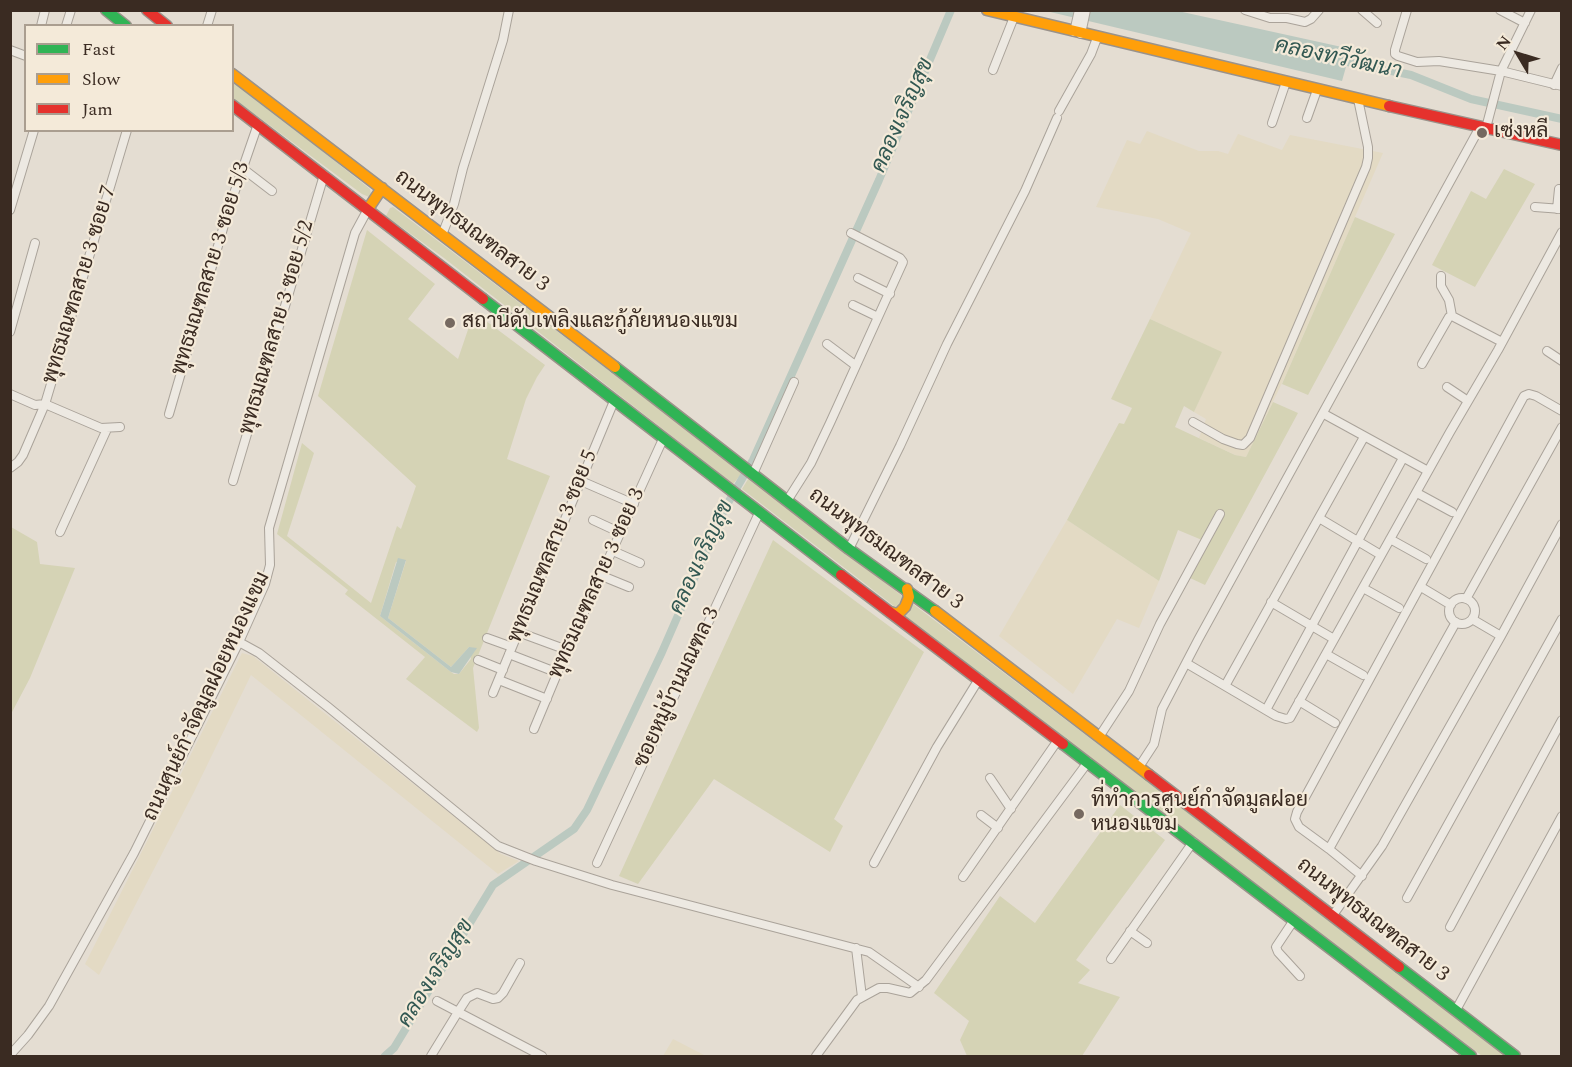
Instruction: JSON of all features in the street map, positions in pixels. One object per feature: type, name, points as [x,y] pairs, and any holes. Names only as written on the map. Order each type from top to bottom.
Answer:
[{"type":"main road","points":[[106,10],[124,24]]},
{"type":"main road","points":[[147,10],[158,14]]},
{"type":"main road","points":[[987,10],[1317,90],[1562,145]]},
{"type":"main road","name":"ถนนพุทธมณฑลสาย 3","points":[[234,76],[849,549],[907,589],[1515,1056]]},
{"type":"main road","name":"ถนนพุทธมณฑลสาย 3","points":[[234,106],[759,513],[1471,1056]]},
{"type":"main road","points":[[368,209],[382,188]]},
{"type":"main road","points":[[890,612],[898,614],[905,607],[909,597],[907,589]]},
{"type":"street","points":[[442,235],[454,204],[509,10]]},
{"type":"street","points":[[1245,10],[1305,22],[1319,10]]},
{"type":"street","points":[[1362,10],[1377,23]]},
{"type":"street","points":[[1407,10],[1395,50],[1398,56],[1417,62],[1439,61],[1501,71],[1558,85],[1562,68]]},
{"type":"street","points":[[1500,10],[1525,23]]},
{"type":"street","points":[[1139,767],[1154,744],[1162,709],[1186,663],[1490,115],[1501,71],[1531,10]]},
{"type":"street","points":[[1078,33],[1082,13]]},
{"type":"street","points":[[993,70],[1014,17]]},
{"type":"street","points":[[849,549],[1025,191],[1058,115],[1091,54],[1097,38]]},
{"type":"street","points":[[1272,123],[1286,82]]},
{"type":"street","points":[[1307,118],[1317,90]]},
{"type":"street","points":[[1193,422],[1237,444],[1244,445],[1250,438],[1366,167],[1368,147],[1358,99]]},
{"type":"street","name":"พุทธมณฑลสาย 3 ซอย 5/3","points":[[169,414],[242,168],[258,124]]},
{"type":"street","points":[[10,210],[33,132]]},
{"type":"street","name":"พุทธมณฑลสาย 3 ซอย 7","points":[[10,394],[35,405],[45,404],[126,132]]},
{"type":"street","points":[[242,168],[272,191]]},
{"type":"street","name":"พุทธมณฑลสาย 3 ซอย 5/2","points":[[233,481],[324,175]]},
{"type":"street","points":[[1535,207],[1559,209],[1558,189]]},
{"type":"street","name":"ถนนศูนย์กำจัดมูลฝอยหนองแขม","points":[[10,1055],[50,1006],[134,853],[239,642],[269,573],[269,528],[355,233],[368,209]]},
{"type":"street","points":[[1186,663],[1266,710],[1286,719],[1290,718],[1562,232]]},
{"type":"street","points":[[787,501],[811,463],[890,294],[903,260],[854,235]]},
{"type":"street","points":[[10,332],[35,243]]},
{"type":"street","points":[[1441,276],[1441,286],[1449,300],[1452,316]]},
{"type":"street","points":[[858,278],[890,294]]},
{"type":"street","points":[[853,305],[878,317]]},
{"type":"street","points":[[1452,316],[1502,342]]},
{"type":"street","points":[[1422,364],[1449,317],[1452,316]]},
{"type":"street","points":[[826,344],[855,365]]},
{"type":"street","points":[[1547,351],[1562,361]]},
{"type":"street","points":[[750,471],[794,382]]},
{"type":"street","points":[[1447,387],[1468,401]]},
{"type":"street","points":[[1362,876],[1299,827],[1295,819],[1297,812],[1524,396],[1529,394],[1536,396],[1562,411]]},
{"type":"street","name":"พุทธมณฑลสาย 3 ซอย 5","points":[[493,693],[614,401]]},
{"type":"street","points":[[10,468],[23,455],[45,404],[87,423],[107,429],[120,427]]},
{"type":"street","points":[[1324,414],[1428,471]]},
{"type":"street","points":[[60,532],[107,429]]},
{"type":"street","points":[[1466,599],[1560,431]]},
{"type":"street","points":[[1225,686],[1364,437]]},
{"type":"street","name":"พุทธมณฑลสาย 3 ซอย 3","points":[[534,729],[567,650],[663,439]]},
{"type":"street","points":[[1266,710],[1403,458]]},
{"type":"street","points":[[581,481],[634,504]]},
{"type":"street","points":[[1417,492],[1452,512]]},
{"type":"street","name":"ซอยหมู่บ้านมณฑล 3","points":[[597,863],[759,513]]},
{"type":"street","points":[[1100,737],[1121,707],[1140,671],[1160,624],[1220,514]]},
{"type":"street","points":[[1319,518],[1382,555]]},
{"type":"street","points":[[593,520],[621,533]]},
{"type":"street","points":[[1333,915],[1382,846],[1562,524]]},
{"type":"street","points":[[1390,539],[1426,560]]},
{"type":"street","points":[[613,551],[640,564]]},
{"type":"street","points":[[602,576],[629,587]]},
{"type":"street","points":[[1420,587],[1451,605]]},
{"type":"street","points":[[1363,588],[1399,608]]},
{"type":"street","points":[[1458,599],[1470,601],[1475,609],[1472,619],[1465,623],[1456,622],[1450,615],[1451,605],[1458,599]]},
{"type":"street","points":[[1271,602],[1334,639]]},
{"type":"street","points":[[1472,619],[1501,636]]},
{"type":"street","points":[[1407,898],[1562,619]]},
{"type":"street","points":[[1329,849],[1456,622]]},
{"type":"street","points":[[518,632],[567,650]]},
{"type":"street","points":[[487,638],[558,673]]},
{"type":"street","points":[[239,642],[259,653],[328,707],[485,838],[498,846],[536,861],[612,885],[869,952],[919,987]]},
{"type":"street","points":[[1326,654],[1363,675]]},
{"type":"street","points":[[478,660],[502,670]]},
{"type":"street","points":[[874,863],[937,747],[979,679]]},
{"type":"street","points":[[499,680],[547,699]]},
{"type":"street","points":[[1299,701],[1335,723]]},
{"type":"street","points":[[1450,927],[1562,720]]},
{"type":"street","points":[[963,877],[1058,740]]},
{"type":"street","points":[[816,1056],[852,1005],[862,997],[879,988],[910,993],[927,980],[1088,762]]},
{"type":"street","points":[[990,778],[1011,808]]},
{"type":"street","points":[[981,815],[998,828]]},
{"type":"street","points":[[1456,1010],[1562,816]]},
{"type":"street","points":[[1111,960],[1193,842]]},
{"type":"street","points":[[1294,920],[1276,947],[1300,976]]},
{"type":"street","points":[[1130,931],[1147,944]]},
{"type":"street","points":[[856,948],[862,997]]},
{"type":"street","points":[[431,1056],[467,998],[477,993],[498,998],[520,963]]},
{"type":"street","points":[[437,1000],[542,1056]]},
{"type":"shaded area","points":[[234,81],[370,189],[369,197],[234,99]]},
{"type":"shaded area","points":[[1147,131],[1199,151],[1218,151],[1228,154],[1238,134],[1282,150],[1290,135],[1383,153],[1284,379],[1246,457],[1235,455],[1199,438],[1206,419],[1194,412],[1221,352],[1150,319],[1191,233],[1158,219],[1096,207],[1127,140],[1140,144]]},
{"type":"shaded area","points":[[1504,169],[1535,184],[1475,287],[1432,265],[1471,191],[1486,199]]},
{"type":"shaded area","points":[[393,207],[743,472],[733,484],[444,258],[386,216]]},
{"type":"shaded area","points":[[1355,217],[1395,234],[1308,395],[1282,384]]},
{"type":"shaded area","points":[[367,230],[435,284],[408,319],[458,359],[474,312],[545,365],[526,399],[507,459],[550,476],[473,668],[479,728],[477,732],[406,679],[425,657],[345,594],[348,590],[277,534],[302,443],[314,453],[287,536],[371,603],[397,526],[401,529],[416,486],[318,396]],"holes":[[[406,561],[388,618],[451,667],[469,647],[471,659],[459,674],[454,674],[380,616],[396,562]]]},
{"type":"shaded area","points":[[1150,319],[1222,352],[1194,412],[1184,406],[1175,427],[1235,455],[1246,457],[1273,402],[1298,413],[1205,585],[1190,578],[1202,540],[1178,530],[1159,581],[1067,520],[1119,423],[1124,424],[1132,408],[1111,399]]},
{"type":"shaded area","points":[[750,476],[902,596],[904,601],[901,606],[894,606],[742,489]]},
{"type":"shaded area","points":[[1067,520],[1159,581],[1139,628],[1117,619],[1073,694],[999,636]]},
{"type":"shaded area","points":[[11,527],[37,542],[40,564],[75,568],[30,678],[11,714]]},
{"type":"shaded area","points":[[773,540],[924,652],[834,819],[843,826],[830,852],[714,779],[638,884],[619,876]]},
{"type":"shaded area","points":[[913,604],[1505,1056],[1482,1056],[904,616],[909,613]]},
{"type":"shaded area","points":[[242,653],[253,656],[501,854],[519,861],[498,874],[251,675],[194,792],[99,975],[85,964]]},
{"type":"shaded area","points":[[1120,805],[1165,840],[1076,960],[1090,970],[1078,983],[1120,997],[1082,1056],[967,1056],[960,1040],[969,1021],[934,993],[1000,896],[1035,923]]},
{"type":"shaded area","points":[[673,1039],[706,1056],[663,1056]]},
{"type":"water","points":[[1046,11],[1178,11],[1351,49],[1342,81]]},
{"type":"water","points":[[398,558],[406,560],[388,618],[451,667],[469,647],[477,648],[459,674],[451,672],[380,616]]},
{"type":"waterway","name":"คลองเจริญสุข","points":[[385,1056],[394,1048],[493,885],[574,829],[587,810],[662,652],[725,508],[753,460],[879,180],[951,10]]},
{"type":"waterway","name":"คลองทวีวัฒนา","points":[[1338,60],[1411,75],[1471,99],[1562,119]]},
{"type":"traffic: fast","points":[[106,10],[124,24]]},
{"type":"traffic: fast","points":[[483,299],[841,575]]},
{"type":"traffic: fast","points":[[615,367],[849,549],[935,611]]},
{"type":"traffic: fast","points":[[1063,744],[1471,1056]]},
{"type":"traffic: fast","points":[[1399,967],[1515,1056]]},
{"type":"traffic: slow","points":[[987,10],[1389,106]]},
{"type":"traffic: slow","points":[[234,76],[615,367]]},
{"type":"traffic: slow","points":[[368,209],[382,188]]},
{"type":"traffic: slow","points":[[890,612],[898,614],[905,607],[909,597],[907,589]]},
{"type":"traffic: slow","points":[[935,611],[1149,775]]},
{"type":"traffic: jam","points":[[147,10],[164,24]]},
{"type":"traffic: jam","points":[[1389,106],[1562,145]]},
{"type":"traffic: jam","points":[[234,107],[483,299]]},
{"type":"traffic: jam","points":[[841,575],[1063,744]]},
{"type":"traffic: jam","points":[[1149,775],[1399,967]]},
{"type":"place","name":"เซ่งหลี","points":[[1482,133]]},
{"type":"place","name":"สถานีดับเพลิงและกู้ภัยหนองแขม","points":[[450,323]]},
{"type":"place","name":"ที่ทำการศูนย์กำจัดมูลฝอย หนองแขม","points":[[1079,814]]}]
